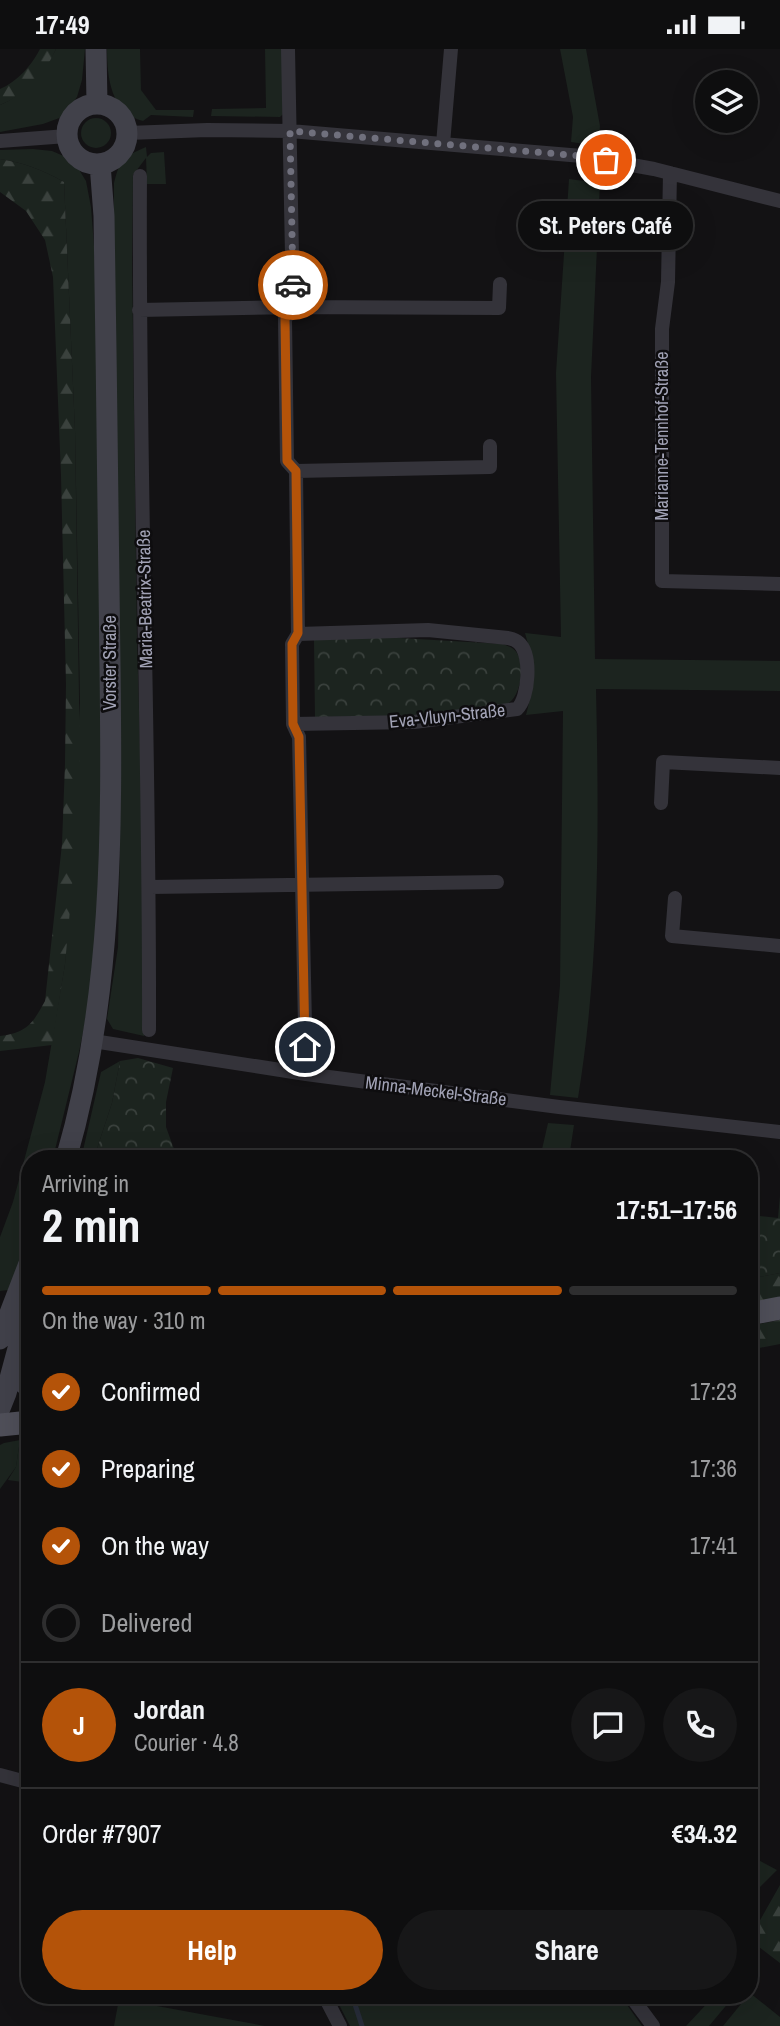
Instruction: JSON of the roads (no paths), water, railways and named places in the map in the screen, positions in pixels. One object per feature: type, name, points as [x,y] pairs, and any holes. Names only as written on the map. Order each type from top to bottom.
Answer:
[{"type":"main road","points":[[96,49],[97,103]]},
{"type":"main road","points":[[106,104],[121,115],[128,133],[123,150],[117,157],[100,164],[92,164],[77,157],[72,151],[67,126],[78,110],[87,105],[106,104]]},
{"type":"main road","name":"Vorster Straße","points":[[68,1150],[93,1041],[108,907],[111,790],[104,230],[100,164]]},
{"type":"main road","points":[[0,1339],[21,1284]]},
{"type":"main road","points":[[758,1312],[780,1308]]},
{"type":"main road","points":[[0,1408],[21,1338]]},
{"type":"main road","points":[[14,1364],[21,1379]]},
{"type":"main road","points":[[0,1425],[21,1423]]},
{"type":"street","points":[[288,49],[293,307],[285,319],[287,461],[296,471],[298,633],[292,644],[293,724],[299,737],[306,1074]]},
{"type":"street","points":[[443,144],[451,49]]},
{"type":"street","points":[[128,133],[290,131],[582,156],[670,173],[780,201]]},
{"type":"street","points":[[0,141],[67,136]]},
{"type":"street","name":"Marianne-Tennhof-Straße","points":[[670,173],[668,282],[662,328],[662,581],[780,584]]},
{"type":"street","name":"Maria-Beatrix-Straße","points":[[140,176],[139,310],[150,887],[149,1030]]},
{"type":"street","points":[[139,310],[293,307],[499,308],[500,284]]},
{"type":"street","points":[[296,471],[490,467],[490,446]]},
{"type":"street","name":"Eva-Vluyn-Straße","points":[[293,724],[414,722],[517,709],[525,697],[527,674],[523,647],[508,638],[428,630],[298,633]]},
{"type":"street","points":[[661,803],[663,762],[780,768]]},
{"type":"street","points":[[150,887],[497,882]]},
{"type":"street","points":[[675,898],[672,936],[780,946]]},
{"type":"street","name":"Minna-Meckel-Straße","points":[[93,1041],[306,1074],[780,1132]]},
{"type":"street","points":[[0,1775],[21,1781]]},
{"type":"street","points":[[329,2004],[340,2026]]},
{"type":"street","points":[[637,2004],[653,2026]]},
{"type":"waterway","points":[[355,2004],[362,2026]]},
{"type":"place","name":"St. Peters Café","points":[[606,160]]}]
